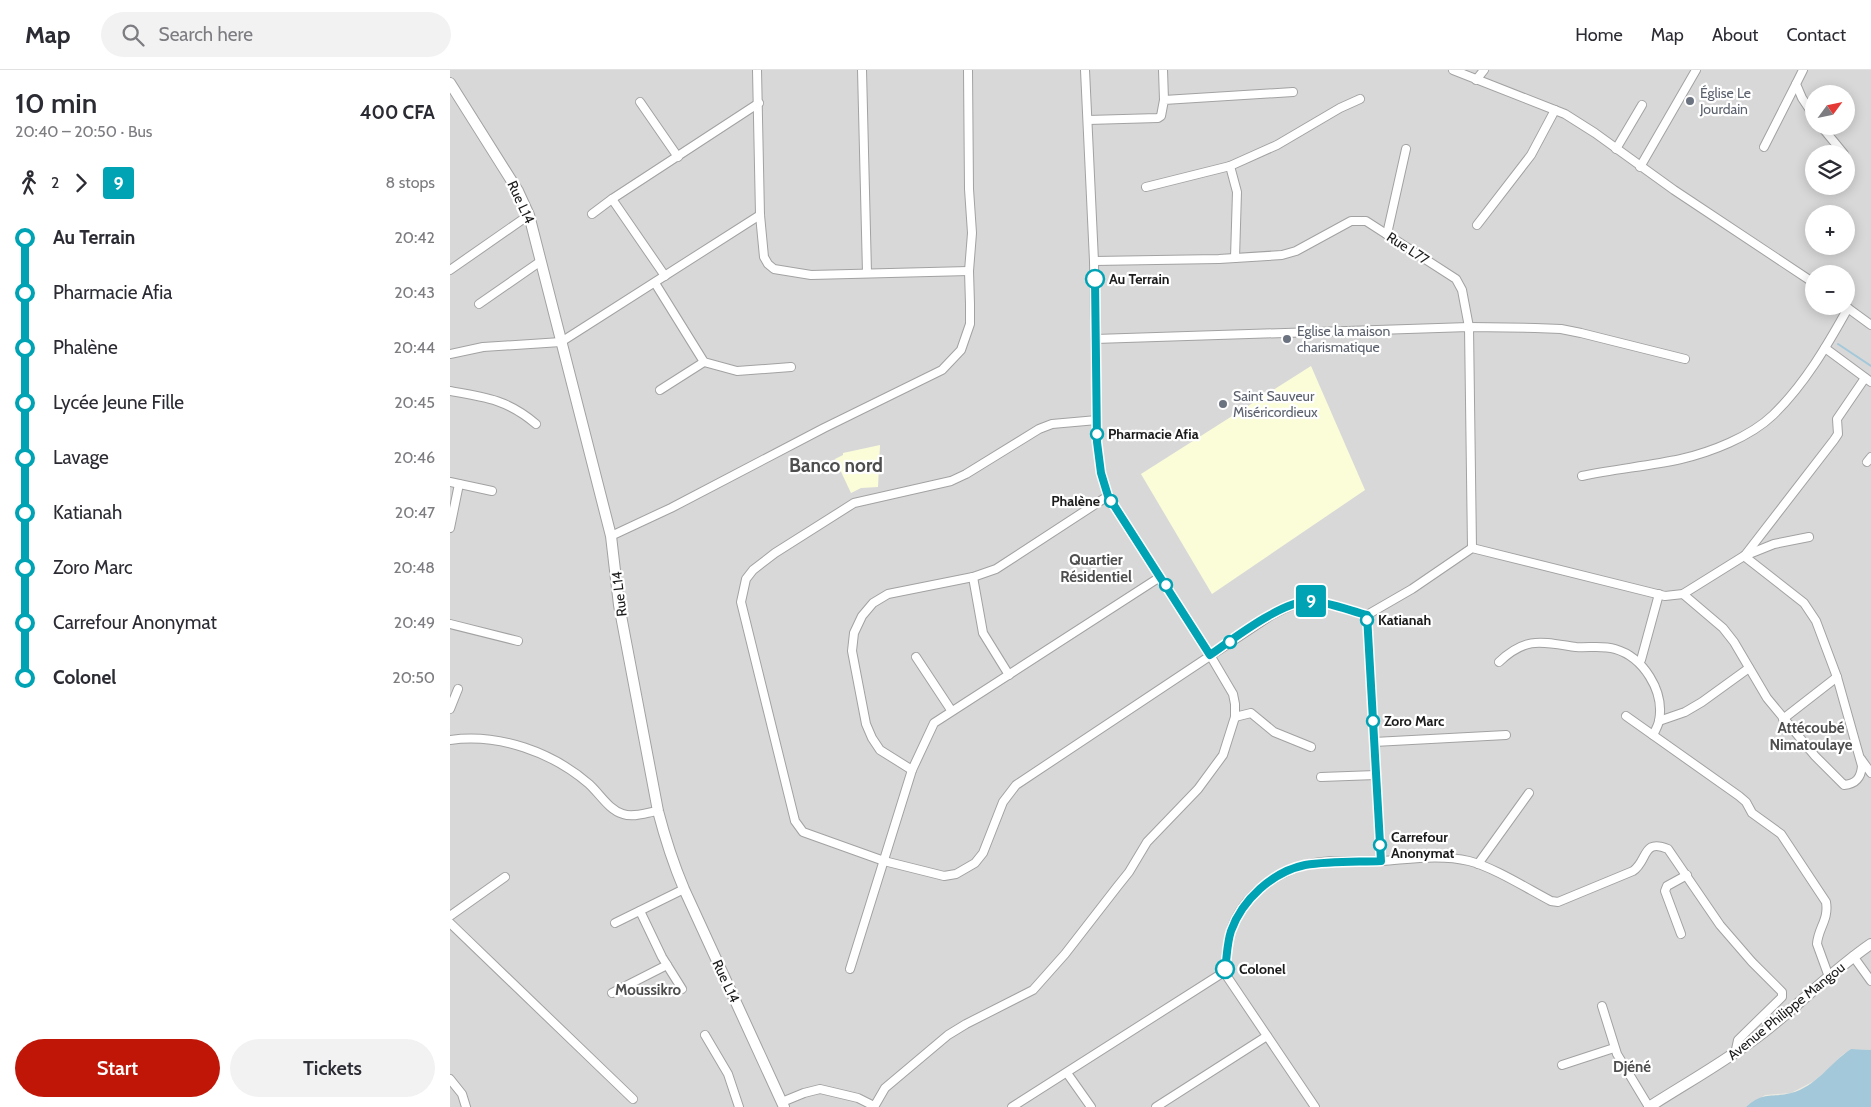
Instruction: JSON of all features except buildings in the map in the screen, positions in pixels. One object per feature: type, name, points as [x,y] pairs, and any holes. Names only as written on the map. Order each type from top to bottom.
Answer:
[{"type":"street","points":[[757,70],[760,215],[764,257],[768,264],[774,269],[811,276],[969,271]]},
{"type":"street","points":[[862,70],[867,273]]},
{"type":"street","points":[[611,536],[671,508],[824,428],[942,370],[961,350],[970,324],[969,271],[972,234],[969,189],[968,70]]},
{"type":"street","points":[[782,1105],[804,1093],[820,1089],[858,1098],[874,1106],[886,1088],[948,1035],[972,1020],[1026,995],[1065,954],[1129,872],[1147,842],[1198,789],[1212,771],[1223,755],[1235,717],[1235,704],[1232,694],[1210,655],[1108,496],[1101,473],[1097,420],[1094,261],[1085,70]]},
{"type":"street","points":[[1088,120],[1158,118],[1161,116],[1164,100],[1163,70]]},
{"type":"street","points":[[1453,70],[1465,72],[1476,80],[1555,110],[1595,133],[1640,166],[1805,277]]},
{"type":"street","points":[[1476,80],[1484,70]]},
{"type":"street","points":[[1640,166],[1696,70]]},
{"type":"street","points":[[1764,147],[1803,70]]},
{"type":"street","name":"Rue L14","points":[[450,84],[518,191],[530,215],[611,536],[619,605],[658,810],[671,860],[782,1105]]},
{"type":"street","points":[[1796,84],[1805,102]]},
{"type":"street","points":[[1164,100],[1293,92]]},
{"type":"street","points":[[1146,187],[1230,166],[1277,145],[1340,108],[1360,99]]},
{"type":"street","points":[[640,102],[678,157]]},
{"type":"street","points":[[592,214],[758,103]]},
{"type":"street","points":[[1616,149],[1642,104]]},
{"type":"street","points":[[1478,225],[1531,155],[1555,110]]},
{"type":"street","points":[[1829,135],[1837,145]]},
{"type":"street","points":[[1387,234],[1406,149]]},
{"type":"street","points":[[1230,166],[1237,192],[1235,258]]},
{"type":"street","points":[[612,199],[665,276]]},
{"type":"street","points":[[450,270],[530,215]]},
{"type":"street","points":[[450,354],[482,346],[561,342],[760,215]]},
{"type":"street","name":"Rue L77","points":[[1094,261],[1235,258],[1289,254],[1351,221],[1366,222],[1456,279],[1460,284],[1469,327],[1472,548]]},
{"type":"street","points":[[480,304],[541,261]]},
{"type":"street","points":[[655,283],[704,362],[738,371],[791,367]]},
{"type":"street","points":[[1855,313],[1871,324]]},
{"type":"street","points":[[1582,476],[1679,459],[1730,443],[1772,416],[1793,393],[1825,348],[1842,315]]},
{"type":"street","points":[[1095,338],[1469,327],[1561,329],[1685,359]]},
{"type":"street","points":[[1744,556],[1834,440],[1838,434],[1837,419],[1868,380],[1825,348]]},
{"type":"street","points":[[660,390],[704,362]]},
{"type":"street","points":[[450,391],[488,397],[515,408],[536,424]]},
{"type":"street","points":[[1097,420],[1052,424],[1039,429],[966,474],[951,481],[854,503],[774,553],[753,570],[746,579],[741,602],[795,822],[803,832],[884,861],[944,876],[965,869],[975,863],[983,853],[1002,802],[1016,785],[1270,616],[1307,601],[1318,602],[1367,615],[1412,589],[1472,548],[1659,594],[1674,596],[1683,594],[1744,556],[1774,544],[1809,538]]},
{"type":"street","points":[[450,482],[492,491]]},
{"type":"street","points":[[450,528],[459,484]]},
{"type":"street","points":[[912,770],[880,750],[869,731],[852,652],[854,633],[862,616],[873,603],[888,594],[973,577],[1004,565],[1108,496]]},
{"type":"street","points":[[1683,594],[1723,628],[1734,642],[1767,698],[1815,756],[1844,785],[1852,784],[1858,779],[1862,766],[1837,677],[1816,621],[1804,603],[1744,556]]},
{"type":"street","points":[[850,969],[912,770],[934,723],[1160,576]]},
{"type":"street","points":[[973,577],[983,633],[1009,675]]},
{"type":"street","points":[[1638,661],[1640,660],[1659,594]]},
{"type":"street","points":[[1367,615],[1381,861]]},
{"type":"street","points":[[450,624],[518,641]]},
{"type":"street","points":[[1499,662],[1508,653],[1523,644],[1540,642],[1586,648],[1609,647],[1621,652],[1638,661],[1654,684],[1659,702],[1659,721],[1653,735]]},
{"type":"street","points":[[916,657],[952,710]]},
{"type":"street","points":[[1659,721],[1685,712],[1702,702],[1748,668]]},
{"type":"street","points":[[1783,719],[1837,677]]},
{"type":"street","points":[[450,709],[458,689]]},
{"type":"street","points":[[1235,717],[1251,714],[1274,732],[1311,747]]},
{"type":"street","points":[[1626,716],[1739,796],[1746,802],[1752,813],[1781,834],[1826,902],[1828,911],[1817,939],[1817,944],[1829,977]]},
{"type":"street","points":[[1374,742],[1506,735]]},
{"type":"street","points":[[450,740],[479,739],[500,741],[530,750],[552,758],[568,768],[608,804],[623,814],[635,815],[658,810]]},
{"type":"street","points":[[1859,755],[1871,773]]},
{"type":"street","points":[[1321,777],[1376,775]]},
{"type":"street","points":[[1478,864],[1529,793]]},
{"type":"street","points":[[1315,1107],[1224,972],[1231,933],[1240,911],[1248,900],[1270,882],[1303,866],[1326,862],[1436,857],[1456,858],[1478,864],[1551,901],[1558,902],[1633,871],[1642,863],[1645,853],[1656,846],[1668,848],[1720,925],[1782,995],[1738,1040],[1735,1054]]},
{"type":"street","points":[[1681,934],[1665,891],[1667,886],[1687,875]]},
{"type":"street","points":[[450,916],[505,877]]},
{"type":"street","points":[[615,923],[684,889]]},
{"type":"street","points":[[640,911],[667,965],[682,989]]},
{"type":"street","points":[[450,923],[633,1100]]},
{"type":"street","name":"Avenue Philippe Mangou","points":[[1649,1107],[1735,1054],[1776,1022],[1853,956],[1871,944]]},
{"type":"street","points":[[1853,956],[1871,981]]},
{"type":"street","points":[[612,993],[667,965]]},
{"type":"street","points":[[1012,1107],[1224,972]]},
{"type":"street","points":[[1602,1006],[1614,1048],[1649,1107]]},
{"type":"street","points":[[705,1036],[728,1074],[739,1107]]},
{"type":"street","points":[[1156,1107],[1268,1036]]},
{"type":"street","points":[[1562,1065],[1614,1048]]},
{"type":"street","points":[[1067,1073],[1091,1107]]},
{"type":"street","points":[[450,1079],[462,1094],[466,1107]]},
{"type":"shaded area","points":[[450,70],[1871,70],[1871,1050],[1851,1049],[1814,1081],[1791,1093],[1765,1095],[1746,1107],[450,1107]]},
{"type":"shaded area","points":[[1311,366],[1365,490],[1212,594],[1141,474]]},
{"type":"shaded area","points":[[880,445],[878,487],[861,488],[851,493],[835,459],[843,455],[843,453]]},
{"type":"water","points":[[1851,1049],[1871,1050],[1871,1107],[1746,1107],[1763,1097],[1800,1090],[1816,1080]]},
{"type":"waterway","points":[[1838,344],[1871,366]]},
{"type":"bus line","name":"9","points":[[1095,279],[1097,442],[1101,473],[1108,496],[1210,655],[1270,616],[1307,601],[1318,602],[1367,615],[1381,861],[1326,862],[1303,866],[1286,873],[1259,889],[1240,911],[1231,933],[1225,969]]},
{"type":"place","name":"Église Le Jourdain","points":[[1690,101]]},
{"type":"place","name":"Au Terrain","points":[[1095,279]]},
{"type":"place","name":"Eglise la maison charismatique","points":[[1287,339]]},
{"type":"place","name":"Saint Sauveur Miséricordieux","points":[[1223,404]]},
{"type":"place","name":"Pharmacie Afia","points":[[1097,434]]},
{"type":"place","name":"Phalène","points":[[1111,501]]},
{"type":"place","name":"Katianah","points":[[1367,620]]},
{"type":"place","name":"Zoro Marc","points":[[1373,721]]},
{"type":"place","name":"Carrefour Anonymat","points":[[1380,845]]},
{"type":"place","name":"Colonel","points":[[1225,969]]},
{"type":"district","name":"Banco nord","points":[[836,465]]},
{"type":"district","name":"Quartier Résidentiel","points":[[1096,568]]},
{"type":"district","name":"Attécoubé Nimatoulaye","points":[[1811,736]]},
{"type":"district","name":"Moussikro","points":[[648,990]]},
{"type":"district","name":"Djéné","points":[[1632,1067]]}]
